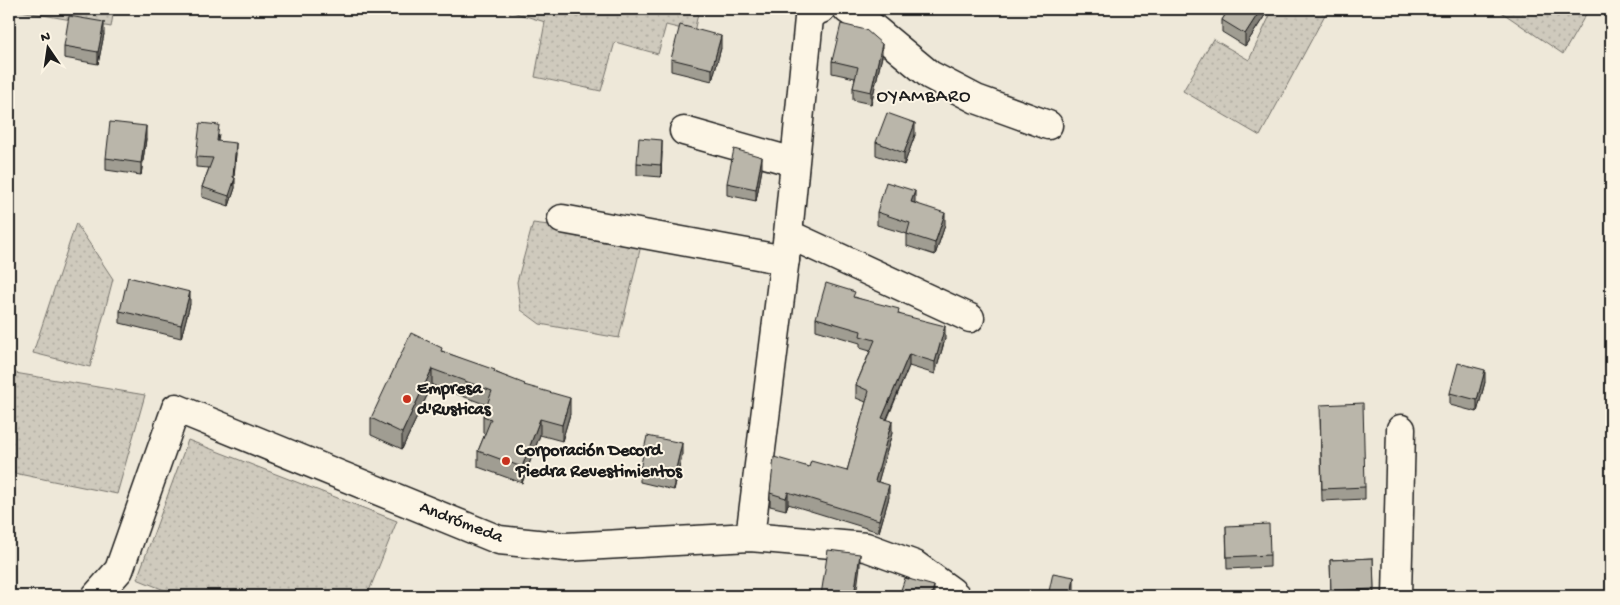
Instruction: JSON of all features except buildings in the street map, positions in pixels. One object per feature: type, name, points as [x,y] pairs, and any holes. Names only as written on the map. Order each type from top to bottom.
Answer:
[{"type":"street","points":[[750,538],[786,247],[809,18],[820,9]]},
{"type":"street","points":[[847,9],[871,26],[930,75],[976,98],[1048,125]]},
{"type":"street","points":[[684,131],[794,162]]},
{"type":"street","points":[[562,219],[786,247],[970,318]]},
{"type":"street","name":"Andrómeda","points":[[96,596],[119,570],[176,408],[499,540],[566,547],[750,538],[866,546],[915,565],[956,596]]},
{"type":"street","points":[[1397,596],[1401,429]]},
{"type":"shaded area","points":[[9,9],[114,9],[111,27]]},
{"type":"shaded area","points":[[503,9],[699,9],[694,32],[666,25],[658,54],[615,42],[601,91],[535,77],[545,22]]},
{"type":"shaded area","points":[[1273,9],[1328,9],[1260,136],[1183,91],[1213,39],[1249,60]]},
{"type":"shaded area","points":[[1497,9],[1589,9],[1563,54]]},
{"type":"shaded area","points":[[76,223],[113,279],[90,367],[33,353]]},
{"type":"shaded area","points":[[533,223],[643,237],[619,338],[540,324],[521,310],[517,282]]},
{"type":"shaded area","points":[[9,372],[145,395],[117,494],[9,472]]},
{"type":"shaded area","points":[[188,440],[397,521],[367,596],[179,596],[137,579]]},
{"type":"place","name":"Empresa d'Rusticas","points":[[407,399]]},
{"type":"place","name":"Corporación Decord Piedra Revestimientos","points":[[506,461]]},
{"type":"district","name":"OYAMBARO","points":[[924,97]]}]
